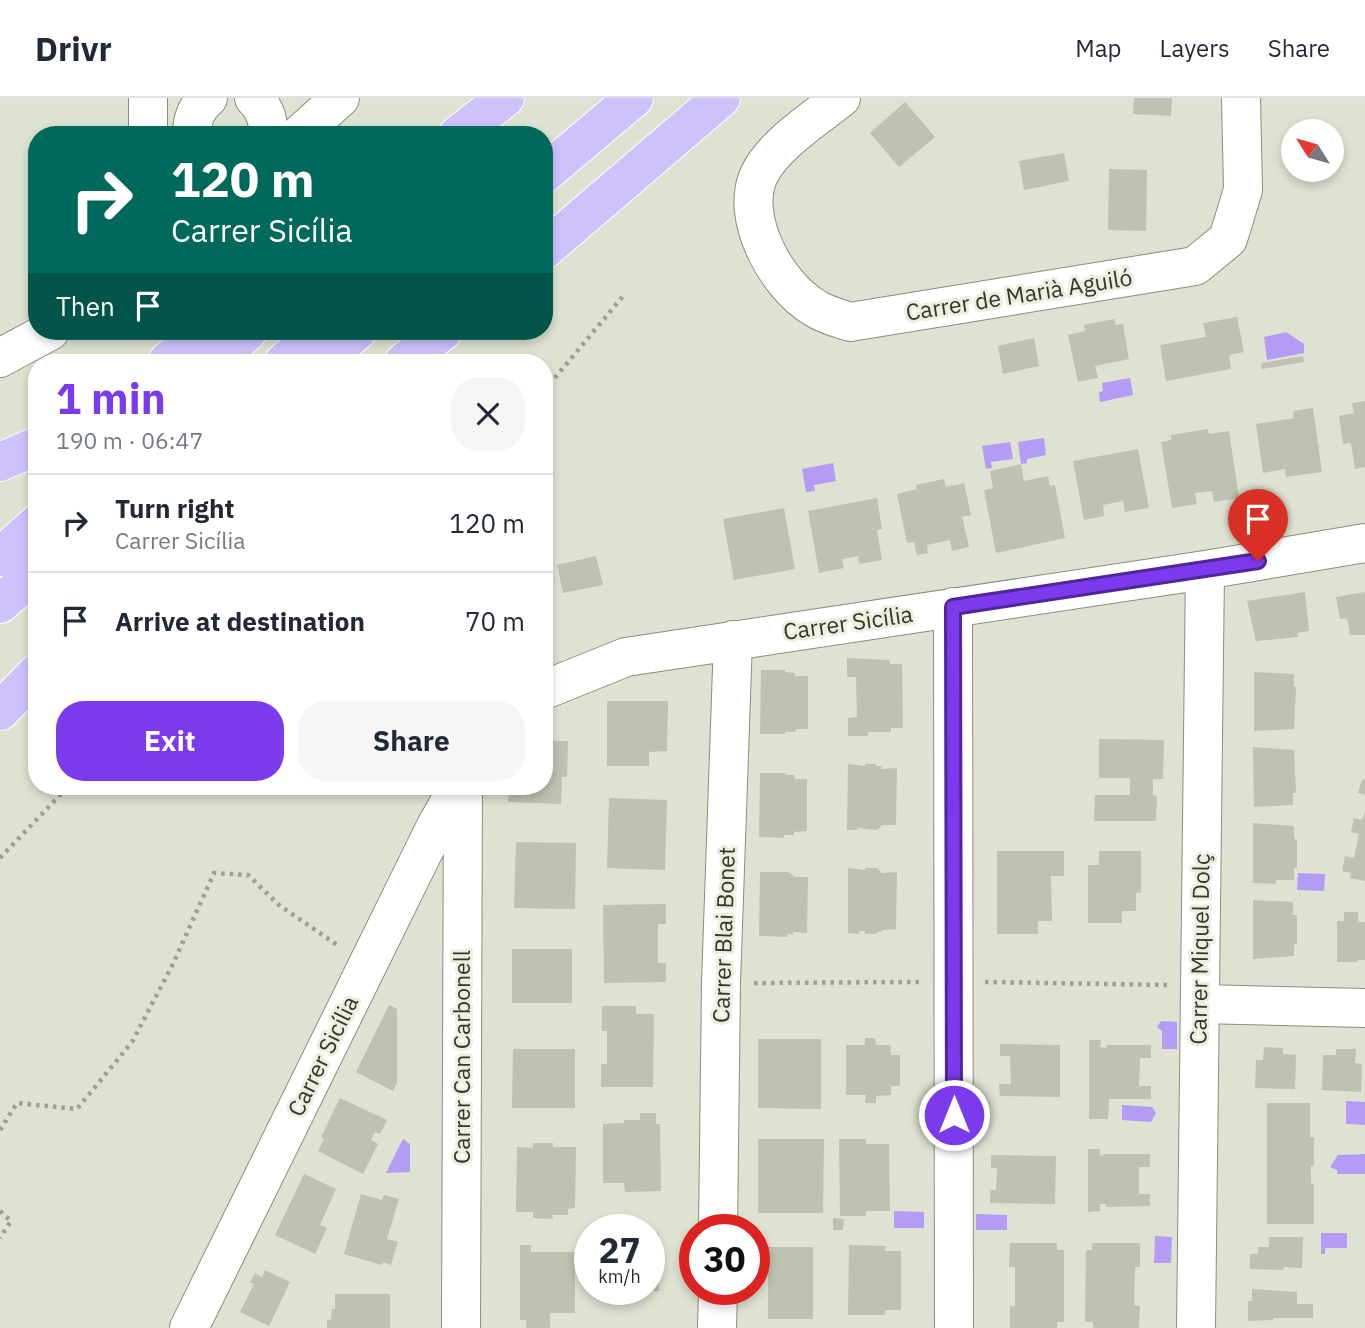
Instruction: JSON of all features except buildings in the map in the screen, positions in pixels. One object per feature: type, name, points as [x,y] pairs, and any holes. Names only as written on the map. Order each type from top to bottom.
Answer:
[{"type":"highway","points":[[470,126],[506,98]]},
{"type":"highway","points":[[474,126],[506,98]]},
{"type":"highway","points":[[553,136],[598,98]]},
{"type":"highway","points":[[553,166],[634,98]]},
{"type":"highway","points":[[553,242],[721,98]]},
{"type":"highway","points":[[177,354],[194,340]]},
{"type":"highway","points":[[223,354],[238,340]]},
{"type":"highway","points":[[294,354],[310,340]]},
{"type":"highway","points":[[330,354],[346,340]]},
{"type":"highway","points":[[414,354],[432,340]]},
{"type":"highway","points":[[0,462],[28,450]]},
{"type":"highway","points":[[0,557],[28,532]]},
{"type":"highway","points":[[0,604],[28,580]]},
{"type":"highway","points":[[0,632],[28,609]]},
{"type":"highway","points":[[0,711],[28,682]]},
{"type":"street","points":[[148,98],[148,126]]},
{"type":"street","points":[[192,126],[197,110],[208,98]]},
{"type":"street","points":[[254,98],[266,116],[267,126]]},
{"type":"street","points":[[309,126],[341,98]]},
{"type":"street","name":"Carrer de Marià Aguiló","points":[[841,98],[784,145],[760,174],[753,206],[756,225],[785,281],[815,308],[850,322],[1195,266],[1228,239],[1243,190],[1241,98]]},
{"type":"street","points":[[0,358],[35,340]]},
{"type":"street","name":"Carrer Sicília","points":[[553,686],[626,657],[1365,543]]},
{"type":"street","name":"Carrer Miquel Dolç","points":[[1196,1328],[1205,569]]},
{"type":"street","points":[[953,607],[954,1328]]},
{"type":"street","name":"Carrer Blai Bonet","points":[[718,1214],[721,983],[733,640]]},
{"type":"street","name":"Carrer Sicília","points":[[188,1328],[436,826],[455,795]]},
{"type":"street","name":"Carrer Can Carbonell","points":[[461,795],[461,1328]]},
{"type":"street","points":[[435,1328],[436,826]]},
{"type":"street","points":[[1200,1004],[1365,1008]]},
{"type":"street","points":[[717,1328],[718,1305]]},
{"type":"path","points":[[553,380],[624,295]]},
{"type":"path","points":[[0,858],[62,795]]},
{"type":"path","points":[[0,1130],[17,1103],[77,1108],[132,1042],[173,964],[214,873],[248,875],[279,905],[340,947],[371,958]]},
{"type":"path","points":[[0,1211],[11,1221],[0,1238]]},
{"type":"shaded area","points":[[1286,332],[1304,344],[1304,353],[1267,360],[1264,337]]},
{"type":"shaded area","points":[[1130,378],[1133,395],[1100,402],[1102,383]]},
{"type":"shaded area","points":[[1044,438],[1046,455],[1027,459],[1027,463],[1021,464],[1018,442]]},
{"type":"shaded area","points":[[1010,442],[1013,459],[991,462],[992,468],[986,469],[982,446]]},
{"type":"shaded area","points":[[833,463],[836,481],[814,485],[815,491],[806,492],[802,469]]},
{"type":"shaded area","points":[[1298,873],[1325,874],[1324,891],[1297,890]]},
{"type":"shaded area","points":[[1161,1021],[1177,1022],[1177,1049],[1162,1049],[1162,1031],[1157,1027]]},
{"type":"shaded area","points":[[1346,1101],[1365,1102],[1365,1125],[1346,1124]]},
{"type":"shaded area","points":[[1122,1105],[1152,1107],[1156,1113],[1151,1122],[1122,1120]]},
{"type":"shaded area","points":[[403,1139],[410,1144],[410,1172],[386,1173]]},
{"type":"shaded area","points":[[1365,1154],[1365,1174],[1337,1174],[1337,1170],[1330,1167],[1338,1155]]},
{"type":"shaded area","points":[[894,1211],[924,1212],[924,1228],[894,1228]]},
{"type":"shaded area","points":[[976,1214],[1007,1215],[1007,1230],[976,1230]]},
{"type":"shaded area","points":[[1321,1233],[1347,1233],[1347,1248],[1325,1248],[1325,1254],[1321,1254]]},
{"type":"shaded area","points":[[1155,1236],[1172,1237],[1171,1263],[1154,1263]]},
{"type":"route","points":[[954,1115],[953,607],[1258,561]]}]
